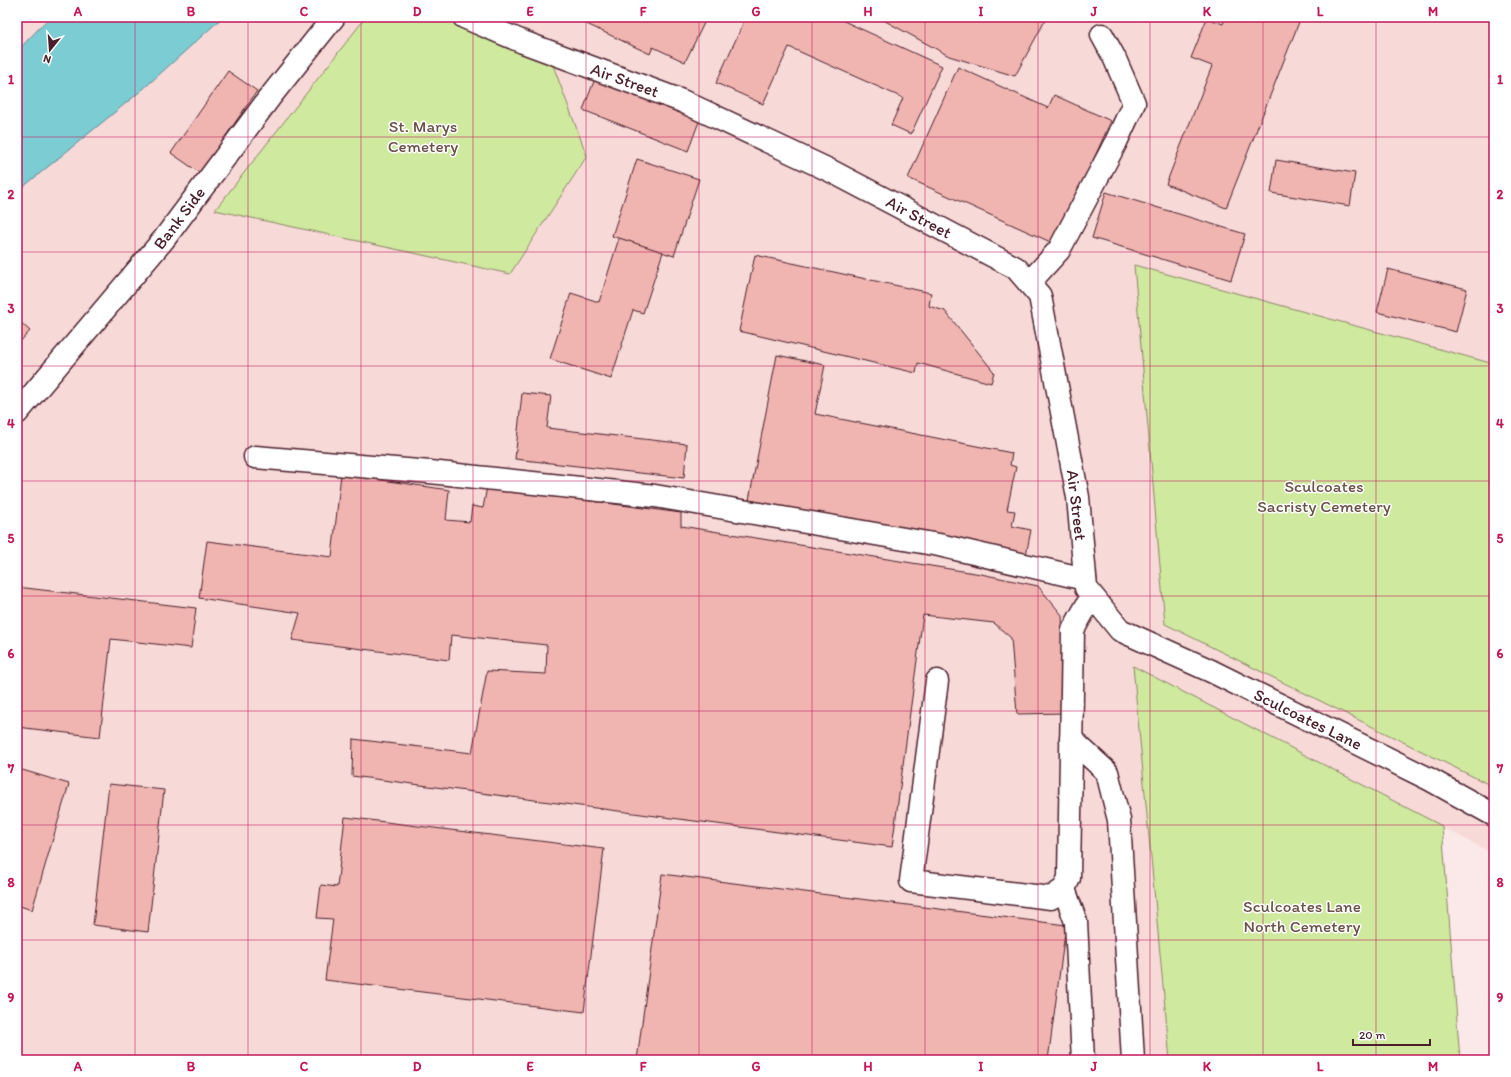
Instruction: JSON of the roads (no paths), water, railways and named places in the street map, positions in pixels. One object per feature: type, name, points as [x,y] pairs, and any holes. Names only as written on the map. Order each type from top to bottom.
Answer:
[{"type":"street","name":"Bank Side","points":[[17,413],[164,239],[270,97],[334,17]]},
{"type":"street","name":"Air Street","points":[[464,17],[523,42],[682,101],[831,171],[1016,268],[1040,296],[1042,304],[1078,497],[1088,588]]},
{"type":"street","points":[[1029,282],[1059,250],[1116,142],[1134,103],[1114,57],[1102,34]]},
{"type":"street","points":[[255,457],[430,472],[655,496],[939,545],[1088,588],[1073,630],[1069,878],[1064,889],[1051,898],[911,881],[937,681]]},
{"type":"street","name":"Sculcoates Lane","points":[[1088,588],[1120,630],[1218,675],[1429,779],[1494,815]]},
{"type":"street","points":[[1071,738],[1107,772],[1119,820],[1133,1060]]},
{"type":"street","points":[[1064,889],[1076,922],[1083,1060]]},
{"type":"water","points":[[50,17],[223,17],[142,90],[17,192],[17,51]]},
{"type":"park label","name":"St. Marys Cemetery","points":[[423,136]]},
{"type":"park label","name":"Sculcoates Sacristy Cemetery","points":[[1324,496]]},
{"type":"park label","name":"Sculcoates Lane North Cemetery","points":[[1302,916]]}]
